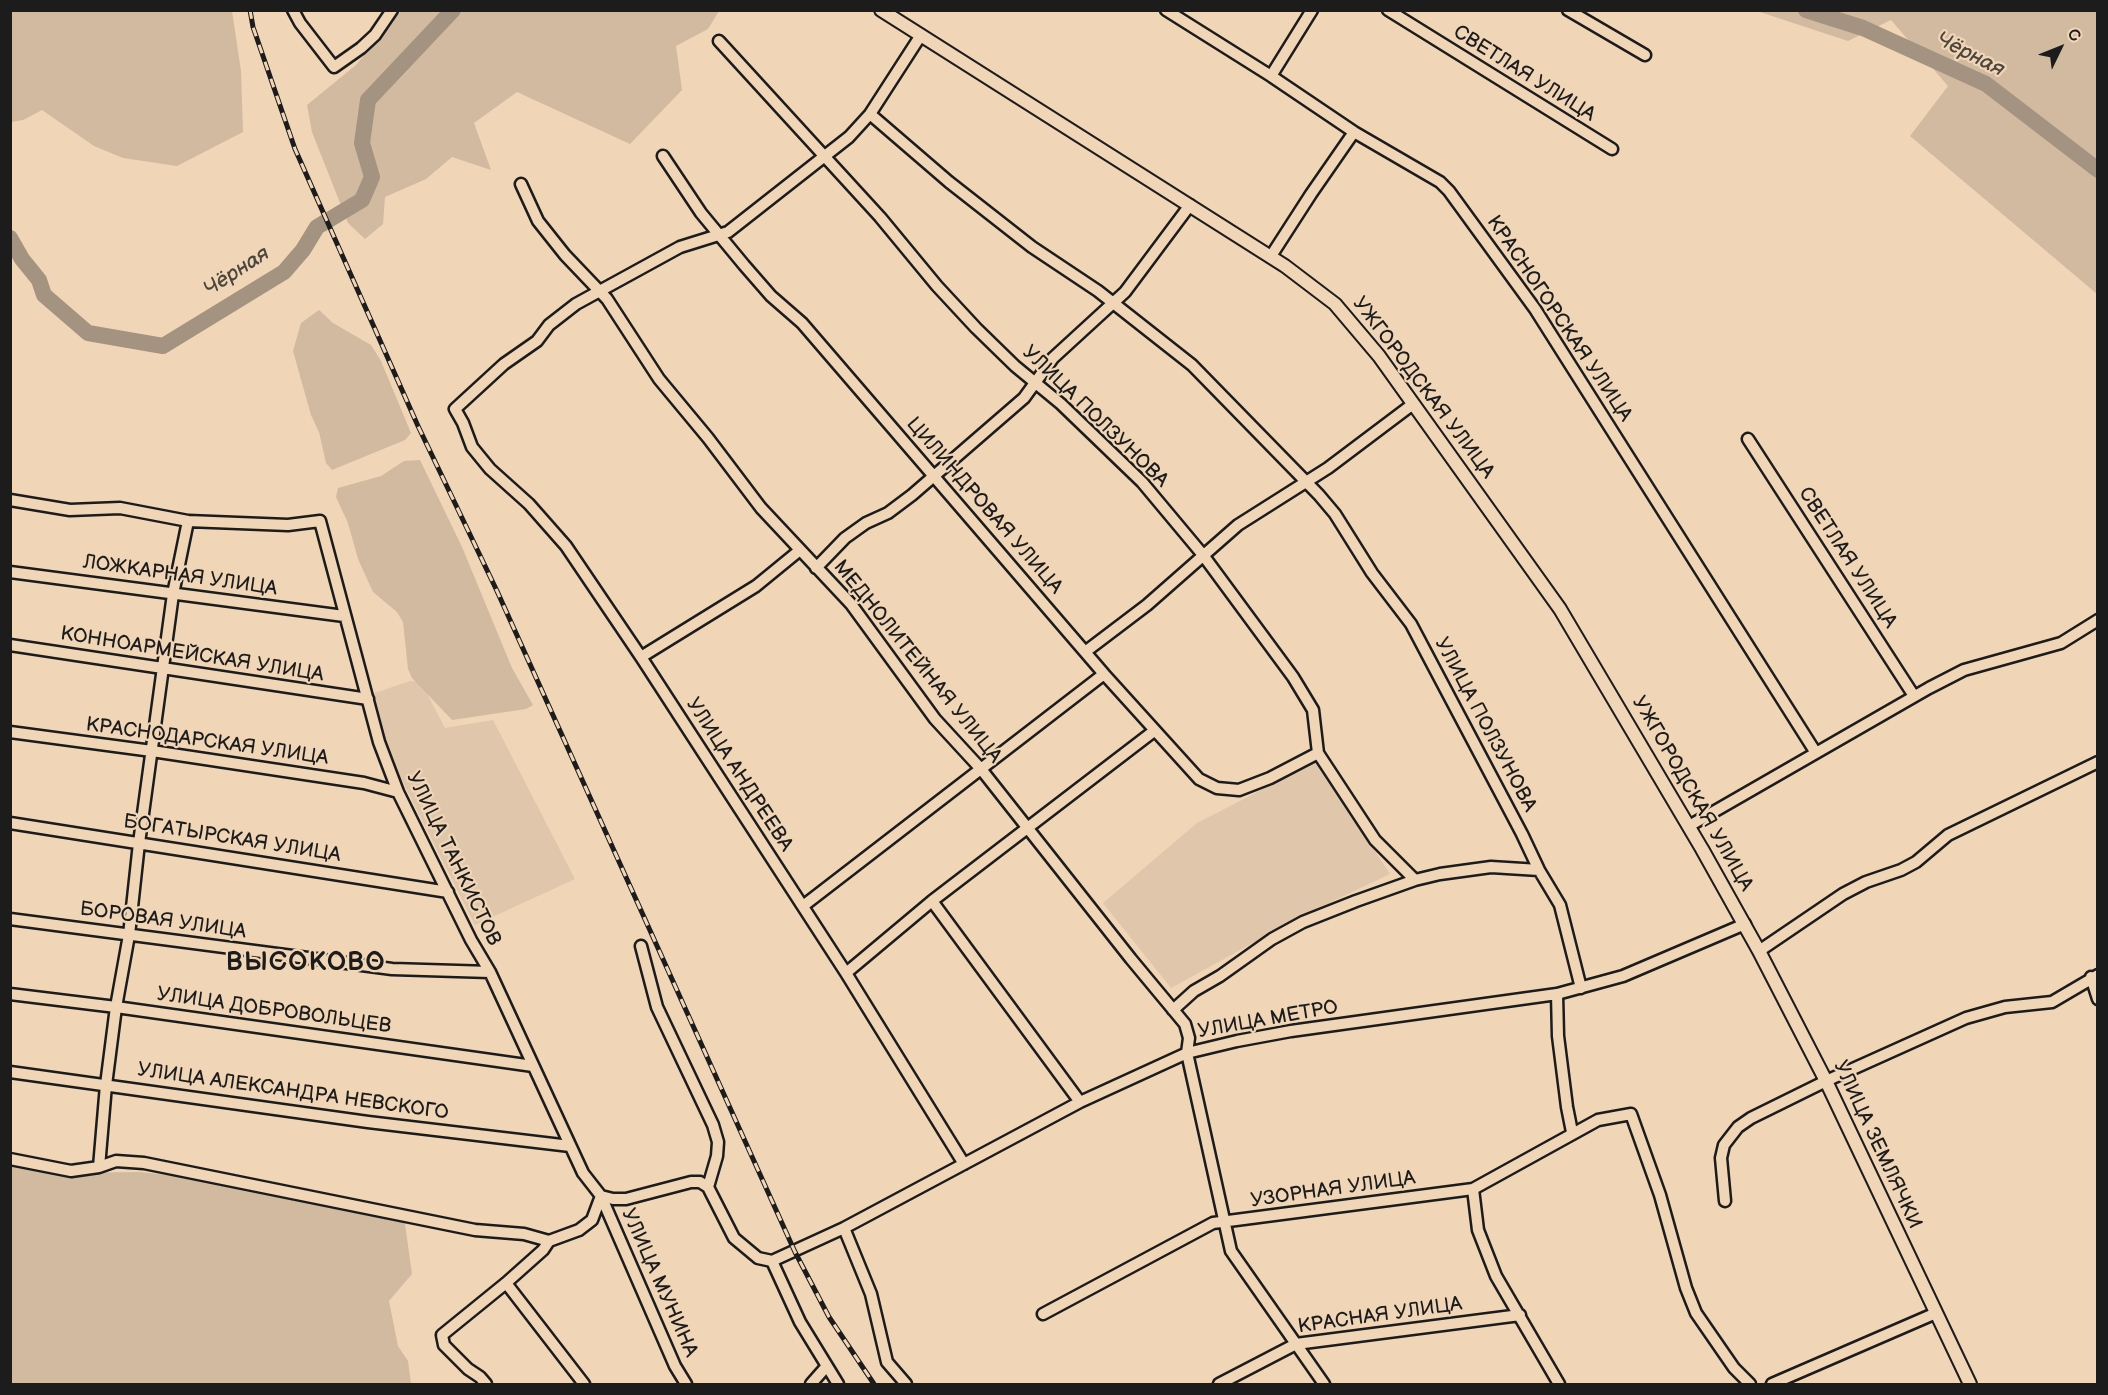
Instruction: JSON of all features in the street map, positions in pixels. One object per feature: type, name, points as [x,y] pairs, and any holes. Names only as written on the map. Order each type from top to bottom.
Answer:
[{"type":"main road","name":"УЖГОРОДСКАЯ УЛИЦА","points":[[881,10],[1271,256],[1335,304],[1379,356],[1560,609],[1689,826],[1744,924]]},
{"type":"main road","name":"УЛИЦА ЗЕМЛЯЧКИ","points":[[1744,924],[1826,1081],[1970,1384]]},
{"type":"street","points":[[293,10],[300,23],[334,67],[375,35],[392,10]]},
{"type":"street","name":"КРАСНОГОРСКАЯ УЛИЦА","points":[[1166,10],[1354,132],[1440,182],[1449,191],[1535,309],[1816,753]]},
{"type":"street","points":[[1271,76],[1312,10]]},
{"type":"street","name":"СВЕТЛАЯ УЛИЦА","points":[[1388,10],[1611,149]]},
{"type":"street","points":[[1568,10],[1644,55]]},
{"type":"street","points":[[601,292],[681,247],[728,232],[849,136],[870,114],[921,35]]},
{"type":"street","name":"УЛИЦА ПОЛЗУНОВА","points":[[719,41],[880,217],[968,320],[1015,366],[1061,404],[1142,482],[1203,555],[1298,685],[1312,710],[1318,753],[1375,840],[1415,880]]},
{"type":"street","name":"УЛИЦА ПОЛЗУНОВА","points":[[870,114],[949,182],[1032,247],[1098,291],[1192,366],[1335,514],[1372,573],[1411,624],[1539,870],[1560,905],[1581,988]]},
{"type":"street","points":[[1271,256],[1354,132]]},
{"type":"street","name":"ЦИЛИНДРОВАЯ УЛИЦА","points":[[663,156],[719,236],[771,296],[802,323],[1104,674],[1199,778],[1218,788],[1239,790],[1270,778],[1318,753]]},
{"type":"street","name":"МЕДНОЛИТЕЙНАЯ УЛИЦА","points":[[521,184],[538,221],[564,255],[601,292],[659,379],[708,438],[761,508],[851,604],[935,718],[981,769],[1185,1024],[1189,1038],[1187,1053],[1232,1251],[1324,1384]]},
{"type":"street","points":[[816,568],[845,538],[866,523],[888,513],[934,477],[1024,398],[1053,358],[1125,291],[1190,205]]},
{"type":"street","name":"УЛИЦА АНДРЕЕВА","points":[[601,292],[576,304],[549,325],[537,341],[504,364],[455,409],[472,447],[490,470],[529,504],[567,546],[803,906],[964,1164]]},
{"type":"street","points":[[1085,652],[1147,605],[1238,525],[1328,468],[1413,404]]},
{"type":"street","name":"СВЕТЛАЯ УЛИЦА","points":[[1748,439],[1914,696]]},
{"type":"street","points":[[10,500],[70,510],[120,508],[188,521],[173,594],[139,843],[129,935],[116,1007],[99,1167]]},
{"type":"street","name":"УЛИЦА ТАНКИСТОВ","points":[[188,521],[288,525],[320,520],[379,742],[398,792],[471,940],[490,972],[583,1173],[601,1196]]},
{"type":"street","points":[[641,657],[756,586],[800,550]]},
{"type":"street","name":"ЛОЖКАРНАЯ УЛИЦА","points":[[10,572],[344,616]]},
{"type":"street","points":[[1689,826],[1914,696],[1964,670],[2061,644],[2097,620]]},
{"type":"street","name":"КОННОАРМЕЙСКАЯ УЛИЦА","points":[[10,645],[368,699]]},
{"type":"street","points":[[803,906],[1104,674]]},
{"type":"street","points":[[846,973],[932,902],[1154,730]]},
{"type":"street","name":"КРАСНОДАРСКАЯ УЛИЦА","points":[[10,732],[364,783],[398,792]]},
{"type":"street","points":[[1759,951],[1843,894],[1916,862],[1948,835],[2097,762]]},
{"type":"street","name":"БОГАТЫРСКАЯ УЛИЦА","points":[[10,823],[448,892]]},
{"type":"street","name":"УЛИЦА МЕТРО","points":[[1173,1010],[1194,991],[1303,921],[1415,880],[1440,874],[1491,867],[1539,870]]},
{"type":"street","points":[[932,902],[1080,1102]]},
{"type":"street","name":"БОРОВАЯ УЛИЦА","points":[[10,918],[392,969],[490,972]]},
{"type":"street","name":"УЛИЦА МЕТРО","points":[[772,1261],[844,1228],[1080,1102],[1187,1053],[1291,1031],[1557,994],[1623,976],[1744,924]]},
{"type":"street","points":[[641,946],[657,1007],[713,1125],[718,1142],[717,1156],[708,1187]]},
{"type":"street","points":[[1725,1202],[1721,1158],[1724,1145],[1730,1135],[1751,1118],[1826,1081],[1966,1018],[2005,1007],[2052,1002],[2094,976],[2097,999]]},
{"type":"street","name":"УЛИЦА ДОБРОВОЛЬЦЕВ","points":[[10,994],[532,1066]]},
{"type":"street","points":[[1557,994],[1558,1036],[1572,1132]]},
{"type":"street","name":"УЛИЦА АЛЕКСАНДРА НЕВСКОГО","points":[[10,1072],[369,1122],[570,1146]]},
{"type":"street","name":"УЗОРНАЯ УЛИЦА","points":[[1043,1314],[1213,1223],[1473,1189],[1539,1154],[1572,1132],[1598,1120],[1631,1114],[1660,1195],[1686,1288],[1696,1313],[1734,1368],[1749,1384]]},
{"type":"street","points":[[10,1159],[70,1171],[99,1167],[116,1161],[144,1162],[475,1230],[524,1234],[549,1241],[579,1230],[592,1220],[601,1196],[626,1199],[691,1182],[700,1182],[708,1187],[734,1238],[758,1258],[772,1261],[800,1322],[826,1368],[838,1384]]},
{"type":"street","points":[[1473,1189],[1478,1230],[1496,1276],[1559,1384]]},
{"type":"street","name":"УЛИЦА МУНИНА","points":[[601,1196],[675,1366],[686,1384]]},
{"type":"street","points":[[844,1228],[871,1294],[887,1362],[906,1384]]},
{"type":"street","points":[[486,1384],[444,1345],[442,1335],[506,1283],[543,1250],[549,1241]]},
{"type":"street","points":[[506,1283],[584,1384]]},
{"type":"street","points":[[1772,1384],[1936,1313]]},
{"type":"street","name":"КРАСНАЯ УЛИЦА","points":[[1219,1384],[1296,1344],[1520,1316]]},
{"type":"street","points":[[811,1384],[826,1368]]},
{"type":"shaded area","points":[[10,11],[232,11],[241,71],[243,132],[177,166],[123,158],[94,146],[42,110],[23,120],[11,122]]},
{"type":"shaded area","points":[[401,11],[719,11],[708,29],[676,46],[682,90],[630,144],[517,92],[474,123],[491,170],[452,157],[426,179],[385,197],[383,224],[365,239],[348,223],[312,132],[307,105],[356,65]]},
{"type":"shaded area","points":[[1757,11],[2097,11],[2097,294],[1910,136],[1948,86],[1891,20],[1848,41]]},
{"type":"shaded area","points":[[319,310],[333,323],[371,345],[381,361],[411,433],[405,440],[332,470],[326,463],[319,432],[311,415],[293,351],[301,323]]},
{"type":"shaded area","points":[[420,460],[462,547],[512,668],[533,705],[526,709],[452,720],[412,678],[408,669],[403,622],[397,612],[373,592],[358,559],[348,523],[336,497],[338,488],[381,476],[404,461]]},
{"type":"shaded area","points":[[410,681],[421,682],[445,728],[493,720],[575,879],[475,925],[382,741],[372,694]]},
{"type":"shaded area","points":[[1316,762],[1390,874],[1304,915],[1171,988],[1103,903],[1197,823]]},
{"type":"shaded area","points":[[11,1166],[66,1173],[140,1172],[268,1186],[404,1217],[412,1274],[389,1301],[398,1346],[408,1361],[411,1384],[11,1384]]},
{"type":"waterway","name":"Чёрная","points":[[10,238],[22,259],[39,280],[44,295],[88,333],[163,346],[284,272],[303,250],[317,227],[362,200],[372,177],[362,143],[368,100],[453,10]]},
{"type":"waterway","name":"Чёрная","points":[[1806,10],[1863,28],[1986,84],[2098,170]]},
{"type":"railway","points":[[250,10],[253,27],[295,149],[418,426],[497,591],[795,1252],[829,1317],[874,1384]]},
{"type":"district","name":"ВЫСОКОВО","points":[[306,963]]}]
